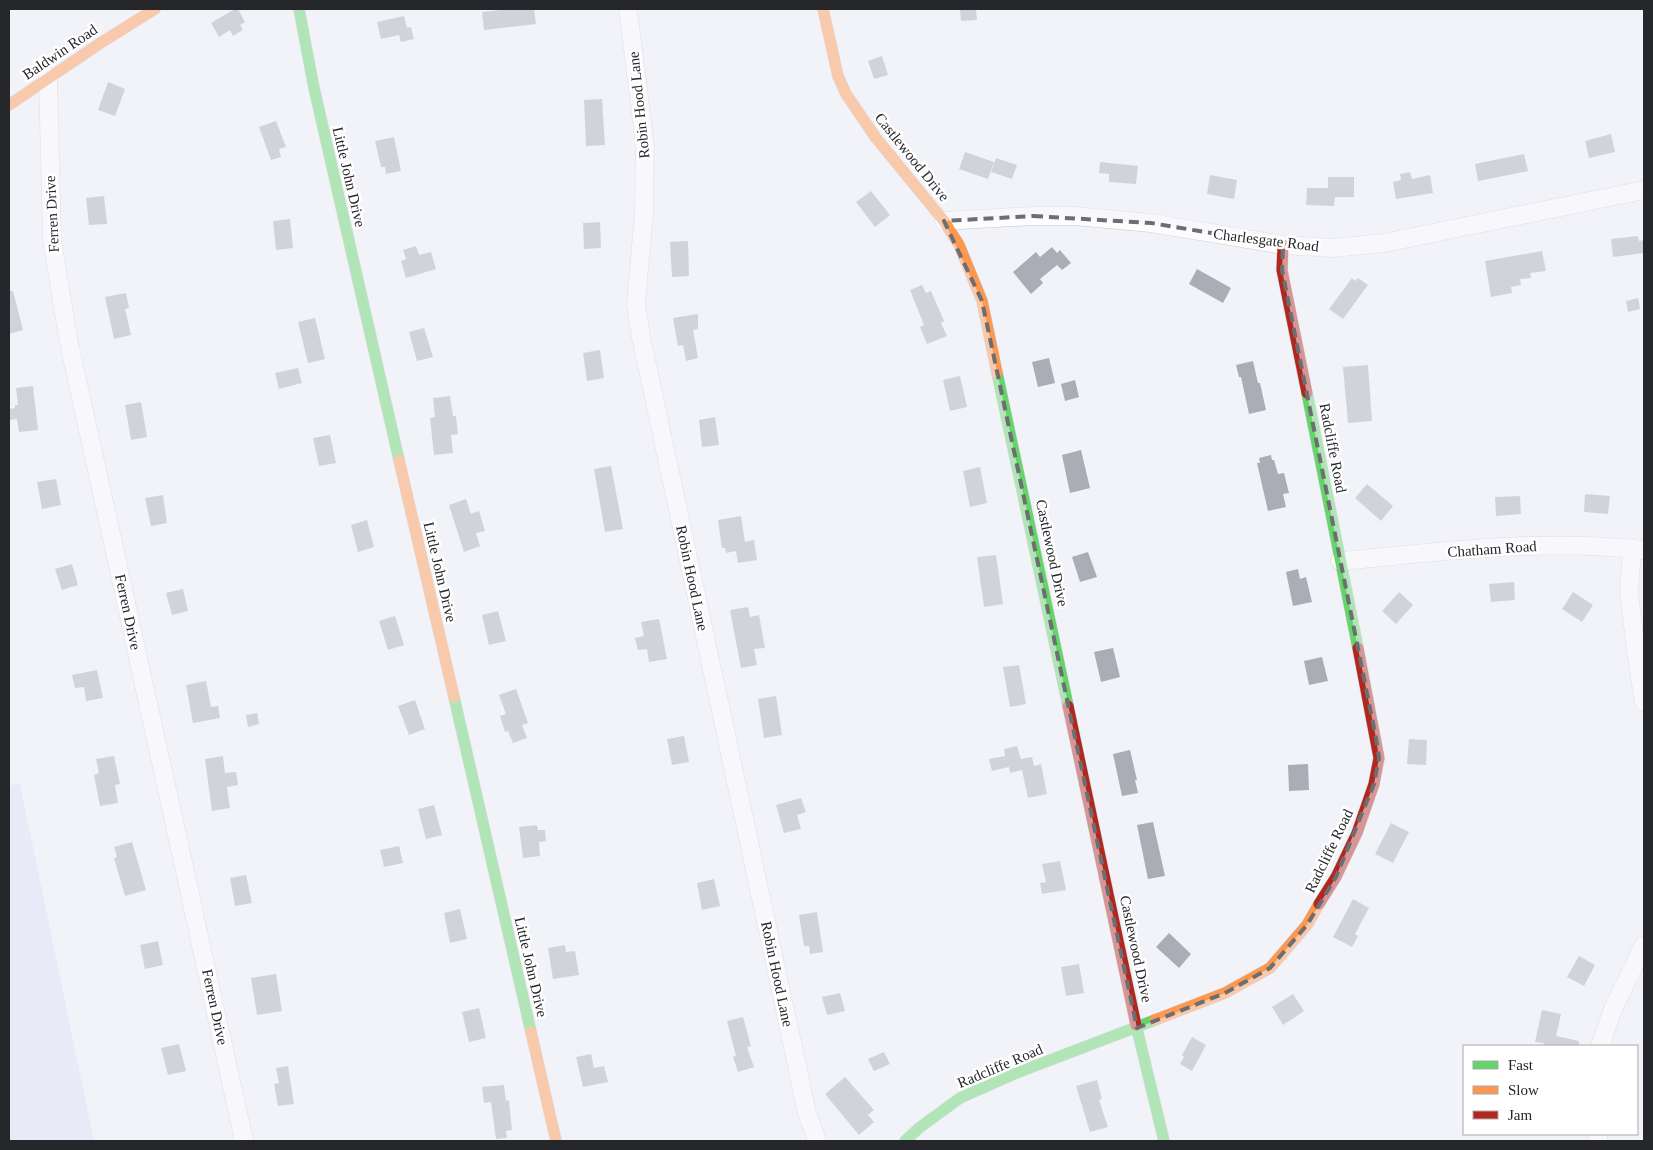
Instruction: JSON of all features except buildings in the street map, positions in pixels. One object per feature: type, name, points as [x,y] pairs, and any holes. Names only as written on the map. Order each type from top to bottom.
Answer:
[{"type":"street","name":"Baldwin Road","points":[[9,105],[48,77],[155,9]]},
{"type":"street","name":"Little John Drive","points":[[299,9],[314,88],[556,1141]]},
{"type":"street","name":"Robin Hood Lane","points":[[628,9],[645,145],[644,212],[636,305],[641,337],[807,1113],[817,1141]]},
{"type":"street","name":"Castlewood Drive","points":[[823,9],[838,76],[846,94],[876,138],[944,222],[958,245],[982,301],[1137,1028],[1164,1141]]},
{"type":"street","name":"Ferren Drive","points":[[48,77],[52,240],[68,338],[244,1141]]},
{"type":"street","name":"Charlesgate Road","points":[[944,222],[1034,216],[1074,216],[1151,223],[1282,245],[1333,248],[1384,244],[1644,190]]},
{"type":"street","name":"Radcliffe Road","points":[[905,1141],[919,1128],[960,1098],[1014,1074],[1224,993],[1270,968],[1308,926],[1336,877],[1357,833],[1374,784],[1378,758],[1376,738],[1282,270],[1282,245]]},
{"type":"street","name":"Chatham Road","points":[[1340,561],[1524,545],[1638,549]]},
{"type":"street","points":[[1638,549],[1629,592],[1644,702]]},
{"type":"street","points":[[1600,1045],[1616,1002],[1644,945]]},
{"type":"highlighted area","points":[[1033,216],[1151,223],[1283,245],[1282,270],[1379,758],[1374,784],[1336,877],[1307,925],[1270,968],[1225,993],[1137,1028],[982,301],[944,221]]},
{"type":"shaded area","points":[[20,784],[94,1141],[9,1141],[9,785]]},
{"type":"traffic: fast","points":[[299,9],[314,88],[399,460]]},
{"type":"traffic: fast","points":[[997,373],[1068,706]]},
{"type":"traffic: fast","points":[[1307,393],[1358,648]]},
{"type":"traffic: fast","points":[[454,697],[531,1032]]},
{"type":"traffic: fast","points":[[905,1141],[919,1128],[960,1098],[1014,1074],[1155,1020]]},
{"type":"traffic: fast","points":[[1136,1025],[1164,1141]]},
{"type":"traffic: slow","points":[[9,105],[102,42],[155,9]]},
{"type":"traffic: slow","points":[[823,9],[838,76],[846,94],[876,138],[944,221],[959,245],[982,301],[997,373]]},
{"type":"traffic: slow","points":[[399,460],[454,697]]},
{"type":"traffic: slow","points":[[1155,1020],[1225,993],[1270,968],[1307,925],[1319,904]]},
{"type":"traffic: slow","points":[[531,1032],[556,1141]]},
{"type":"traffic: jam","points":[[1283,245],[1282,270],[1307,393]]},
{"type":"traffic: jam","points":[[1319,904],[1336,877],[1357,833],[1374,784],[1379,758],[1358,648]]},
{"type":"traffic: jam","points":[[1068,706],[1136,1025]]}]
